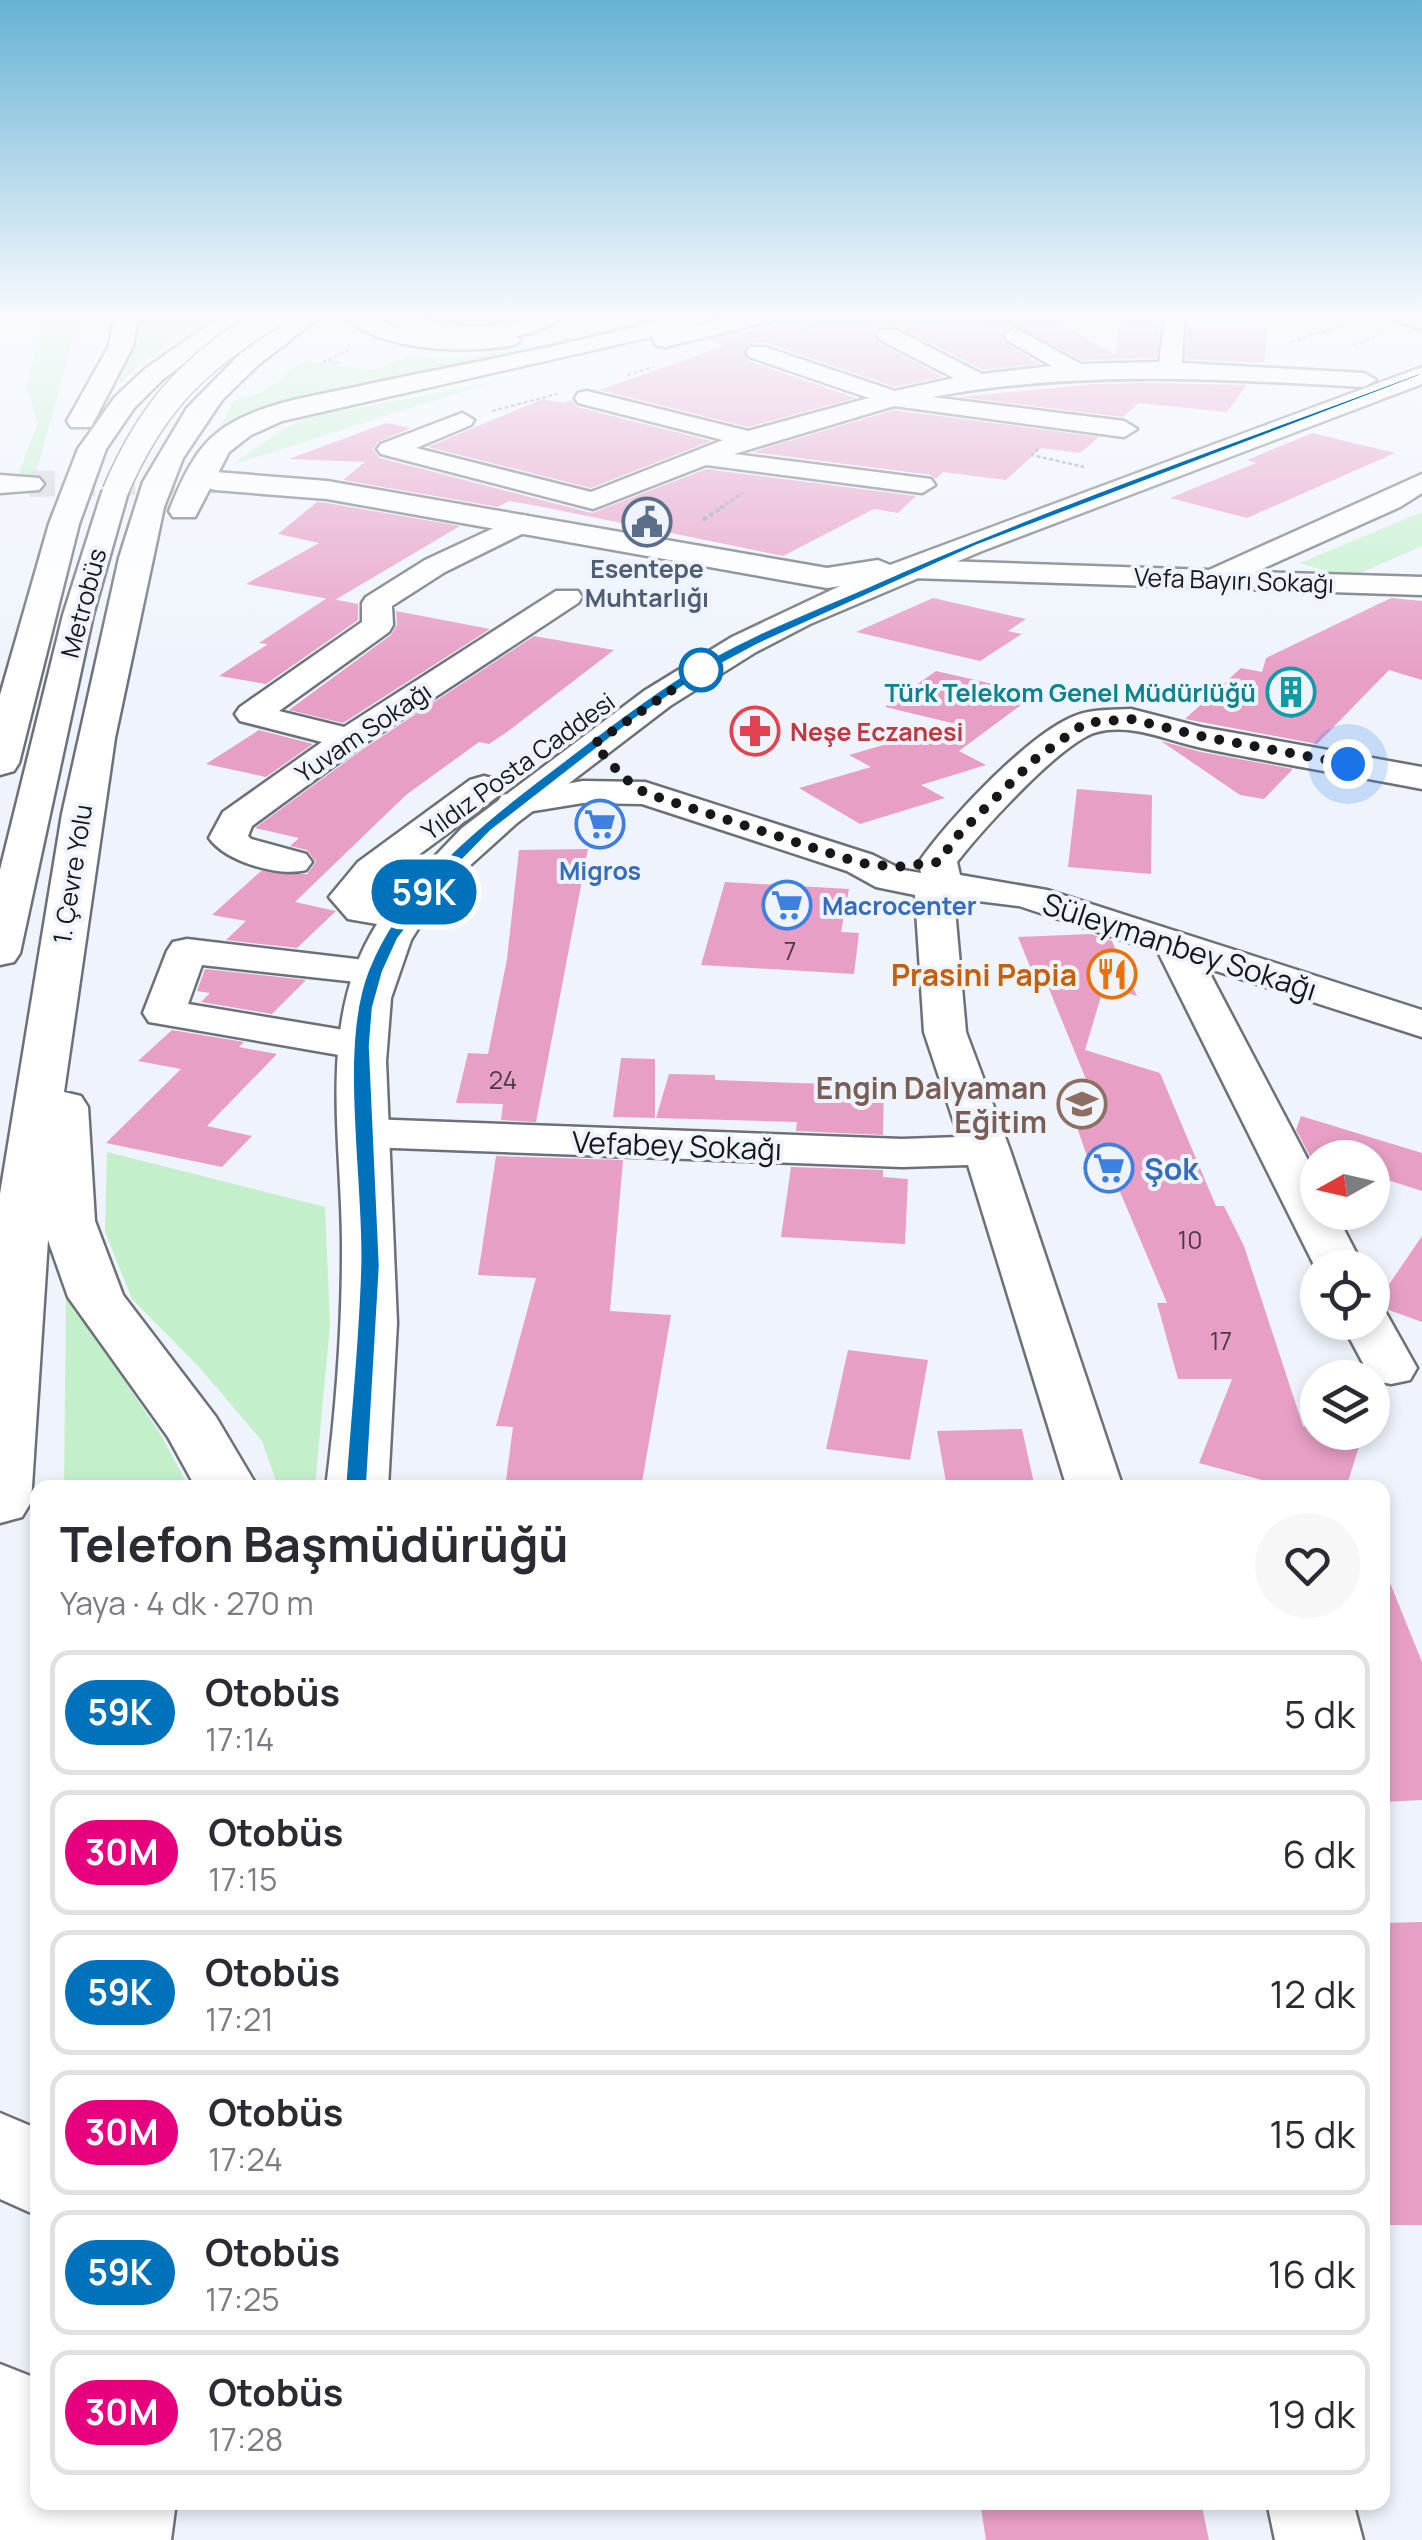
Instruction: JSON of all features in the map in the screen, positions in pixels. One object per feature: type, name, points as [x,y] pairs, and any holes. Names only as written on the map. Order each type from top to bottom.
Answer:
[{"type":"main road","points":[[64,524],[54,501],[56,474],[77,434]]},
{"type":"main road","points":[[0,763],[64,524],[92,449],[103,434]]},
{"type":"main road","name":"1. Çevre Yolu","points":[[0,1502],[7,1351],[22,1206],[90,756],[143,527],[168,460],[184,434]]},
{"type":"main road","points":[[172,542],[201,471],[226,440],[238,434]]},
{"type":"main road","name":"Yıldız Posta Caddesi","points":[[406,913],[363,910],[350,897],[356,885],[374,870],[446,820],[530,752],[697,646],[827,578],[1231,434]]},
{"type":"main road","name":"Yıldız Posta Caddesi","points":[[357,1480],[370,1266],[362,1046],[365,1008],[374,972],[406,913],[449,864],[515,804],[693,674],[802,618],[912,569],[1245,434]]},
{"type":"main road","points":[[215,481],[300,486],[827,578],[870,570],[912,569]]},
{"type":"main road","points":[[802,618],[831,594],[827,578]]},
{"type":"main road","points":[[120,630],[159,585]]},
{"type":"main road","points":[[58,968],[65,1044],[64,1182],[68,1221],[78,1254],[96,1297],[195,1431],[223,1480]]},
{"type":"main road","points":[[0,2150],[30,2172]]},
{"type":"main road","points":[[0,2409],[4,2540]]},
{"type":"main road","points":[[61,2540],[68,2510]]},
{"type":"main road","points":[[99,2510],[101,2540]]},
{"type":"main road","points":[[122,2540],[128,2510]]},
{"type":"street","name":"Metrobüs","points":[[0,953],[78,615],[116,492],[141,434]]},
{"type":"street","points":[[430,434],[390,450],[593,501],[768,434]]},
{"type":"street","points":[[727,434],[748,439]]},
{"type":"street","points":[[699,457],[922,485]]},
{"type":"street","points":[[1211,581],[1422,482]]},
{"type":"street","points":[[1390,500],[1422,504]]},
{"type":"street","points":[[349,739],[252,714],[378,625],[377,602],[448,558],[522,523]]},
{"type":"street","points":[[972,544],[987,558],[1046,572]]},
{"type":"street","points":[[912,569],[1046,572]]},
{"type":"street","name":"Vefa Bayırı Sokağı","points":[[1046,572],[1422,586]]},
{"type":"street","name":"Yuvam Sokağı","points":[[294,862],[238,847],[228,838],[236,820],[349,739],[566,597]]},
{"type":"street","points":[[1056,698],[1200,736],[1422,778]]},
{"type":"street","points":[[1092,1480],[987,1150],[945,1032],[937,874],[960,833],[1034,760],[1085,723],[1131,719]]},
{"type":"street","name":"Süleymanbey Sokağı","points":[[594,744],[623,777],[645,793]]},
{"type":"street","name":"Süleymanbey Sokağı","points":[[515,804],[584,792],[645,793],[860,863],[937,874],[1033,898],[1422,1024]]},
{"type":"street","points":[[1174,944],[1330,1250]]},
{"type":"street","points":[[362,1046],[164,1014],[187,951],[374,972]]},
{"type":"street","name":"Vefabey Sokağı","points":[[367,1133],[902,1153],[987,1150]]},
{"type":"street","points":[[1376,1340],[1391,1368]]},
{"type":"street","points":[[1312,2510],[1319,2540]]},
{"type":"path","points":[[703,520],[780,467]]},
{"type":"green space","points":[[34,434],[47,434],[35,477],[17,477]]},
{"type":"green space","points":[[277,434],[331,434],[232,465]]},
{"type":"green space","points":[[1422,512],[1422,546],[1349,578],[1300,563]]},
{"type":"green space","points":[[107,1152],[325,1207],[330,1324],[316,1480],[276,1480],[262,1441],[200,1368],[132,1299],[105,1232]]},
{"type":"green space","points":[[66,1293],[161,1435],[185,1480],[64,1480]]},
{"type":"building","points":[[358,434],[398,434],[378,442],[373,449],[380,458],[592,513],[706,469],[916,496],[898,513],[874,509],[783,556],[538,506],[509,501],[498,507],[343,480],[365,462],[289,459]]},
{"type":"building","points":[[460,434],[682,434],[711,441],[591,488],[428,447]]},
{"type":"building","points":[[814,434],[1073,434],[1099,437],[1080,453],[1041,448],[1006,480],[943,472],[936,479],[931,475],[752,452]]},
{"type":"building","points":[[1311,434],[1395,453],[1247,518],[1170,498],[1256,463],[1247,460]]},
{"type":"building","points":[[317,502],[460,526],[335,600],[246,584],[319,543],[278,534]]},
{"type":"building","points":[[327,598],[358,604],[358,620],[266,684],[219,676],[268,644],[259,643]]},
{"type":"building","points":[[933,598],[1026,619],[1008,631],[1022,634],[980,661],[856,632]]},
{"type":"building","points":[[1391,598],[1422,601],[1422,680],[1389,670],[1317,744],[1185,719],[1241,668],[1262,672],[1266,658]]},
{"type":"building","points":[[396,611],[490,629],[343,723],[289,710],[391,635],[397,625]]},
{"type":"building","points":[[534,636],[614,650],[507,732],[489,744],[479,742],[406,795],[295,902],[336,911],[297,948],[226,940],[246,921],[212,915],[261,871],[307,874],[316,862],[307,850],[290,846],[299,838],[255,828],[363,749]]},
{"type":"building","points":[[936,671],[1036,694],[959,751],[986,765],[921,785],[945,798],[860,824],[799,788],[871,767],[849,755],[956,724],[885,707]]},
{"type":"building","points":[[259,730],[313,744],[266,777],[206,764]]},
{"type":"building","points":[[1161,741],[1293,769],[1264,799],[1240,795]]},
{"type":"building","points":[[1077,789],[1152,795],[1151,874],[1068,867]]},
{"type":"building","points":[[588,849],[536,1122],[501,1120],[503,1104],[456,1103],[468,1053],[488,1054],[507,959],[519,850]]},
{"type":"building","points":[[725,882],[849,889],[841,932],[859,933],[854,974],[701,965]]},
{"type":"building","points":[[1091,934],[1112,941],[1137,996],[1104,986],[1085,1050],[1160,1073],[1216,1206],[1224,1206],[1244,1246],[1300,1417],[1300,1450],[1358,1450],[1348,1480],[1262,1480],[1199,1463],[1232,1379],[1178,1379],[1157,1303],[1167,1303],[1115,1180],[1095,1180],[1066,1095],[1092,1094],[1047,984],[1037,984],[1018,937]]},
{"type":"building","points":[[205,969],[306,980],[272,1014],[201,1002],[210,993],[197,991]]},
{"type":"building","points":[[172,1030],[244,1042],[239,1047],[277,1054],[207,1126],[252,1136],[222,1167],[106,1143],[181,1069],[138,1061]]},
{"type":"building","points":[[621,1058],[655,1059],[655,1118],[613,1117]]},
{"type":"building","points":[[669,1074],[715,1075],[715,1080],[884,1086],[883,1135],[796,1131],[797,1122],[656,1118]]},
{"type":"building","points":[[1301,1116],[1379,1140],[1301,1140],[1296,1130]]},
{"type":"building","points":[[1390,1143],[1422,1153],[1422,1191],[1390,1181]]},
{"type":"building","points":[[496,1156],[623,1160],[610,1311],[671,1315],[642,1480],[506,1480],[513,1427],[496,1426],[536,1278],[478,1275]]},
{"type":"building","points":[[791,1167],[883,1170],[883,1177],[908,1179],[905,1244],[781,1237]]},
{"type":"building","points":[[1422,1236],[1422,1322],[1390,1310],[1390,1283]]},
{"type":"building","points":[[848,1350],[928,1360],[910,1460],[826,1449]]},
{"type":"building","points":[[1022,1429],[1033,1480],[946,1480],[937,1431]]},
{"type":"building","points":[[1390,1583],[1422,1662],[1422,1800],[1390,1802]]},
{"type":"building","points":[[1422,1922],[1422,2225],[1390,2225],[1390,1923]]},
{"type":"building","points":[[981,2510],[1203,2510],[1209,2540],[986,2540]]},
{"type":"tunnel","points":[[29,484],[215,481]]},
{"type":"bus line","name":"59K","points":[[357,1480],[370,1266],[362,1046],[365,1008],[374,972],[390,939],[437,876],[486,828],[630,716],[693,674],[752,642],[972,544],[1268,434]]},
{"type":"place","name":"Esentepe Muhtarlığı","points":[[647,522]]},
{"type":"place","name":"Türk Telekom Genel Müdürlüğü","points":[[1291,692]]},
{"type":"place","name":"Neşe Eczanesi","points":[[755,731]]},
{"type":"place","name":"Migros","points":[[600,824]]},
{"type":"place","name":"Macrocenter","points":[[787,905]]},
{"type":"place","name":"Prasini Papia","points":[[1112,974]]},
{"type":"place","name":"Engin Dalyaman Eğitim","points":[[1082,1104]]},
{"type":"place","name":"Şok","points":[[1109,1168]]},
{"type":"route","points":[[701,670],[594,744],[623,777],[645,793],[860,863],[896,867],[938,862],[960,833],[1034,760],[1085,723],[1131,719],[1348,764]]}]
